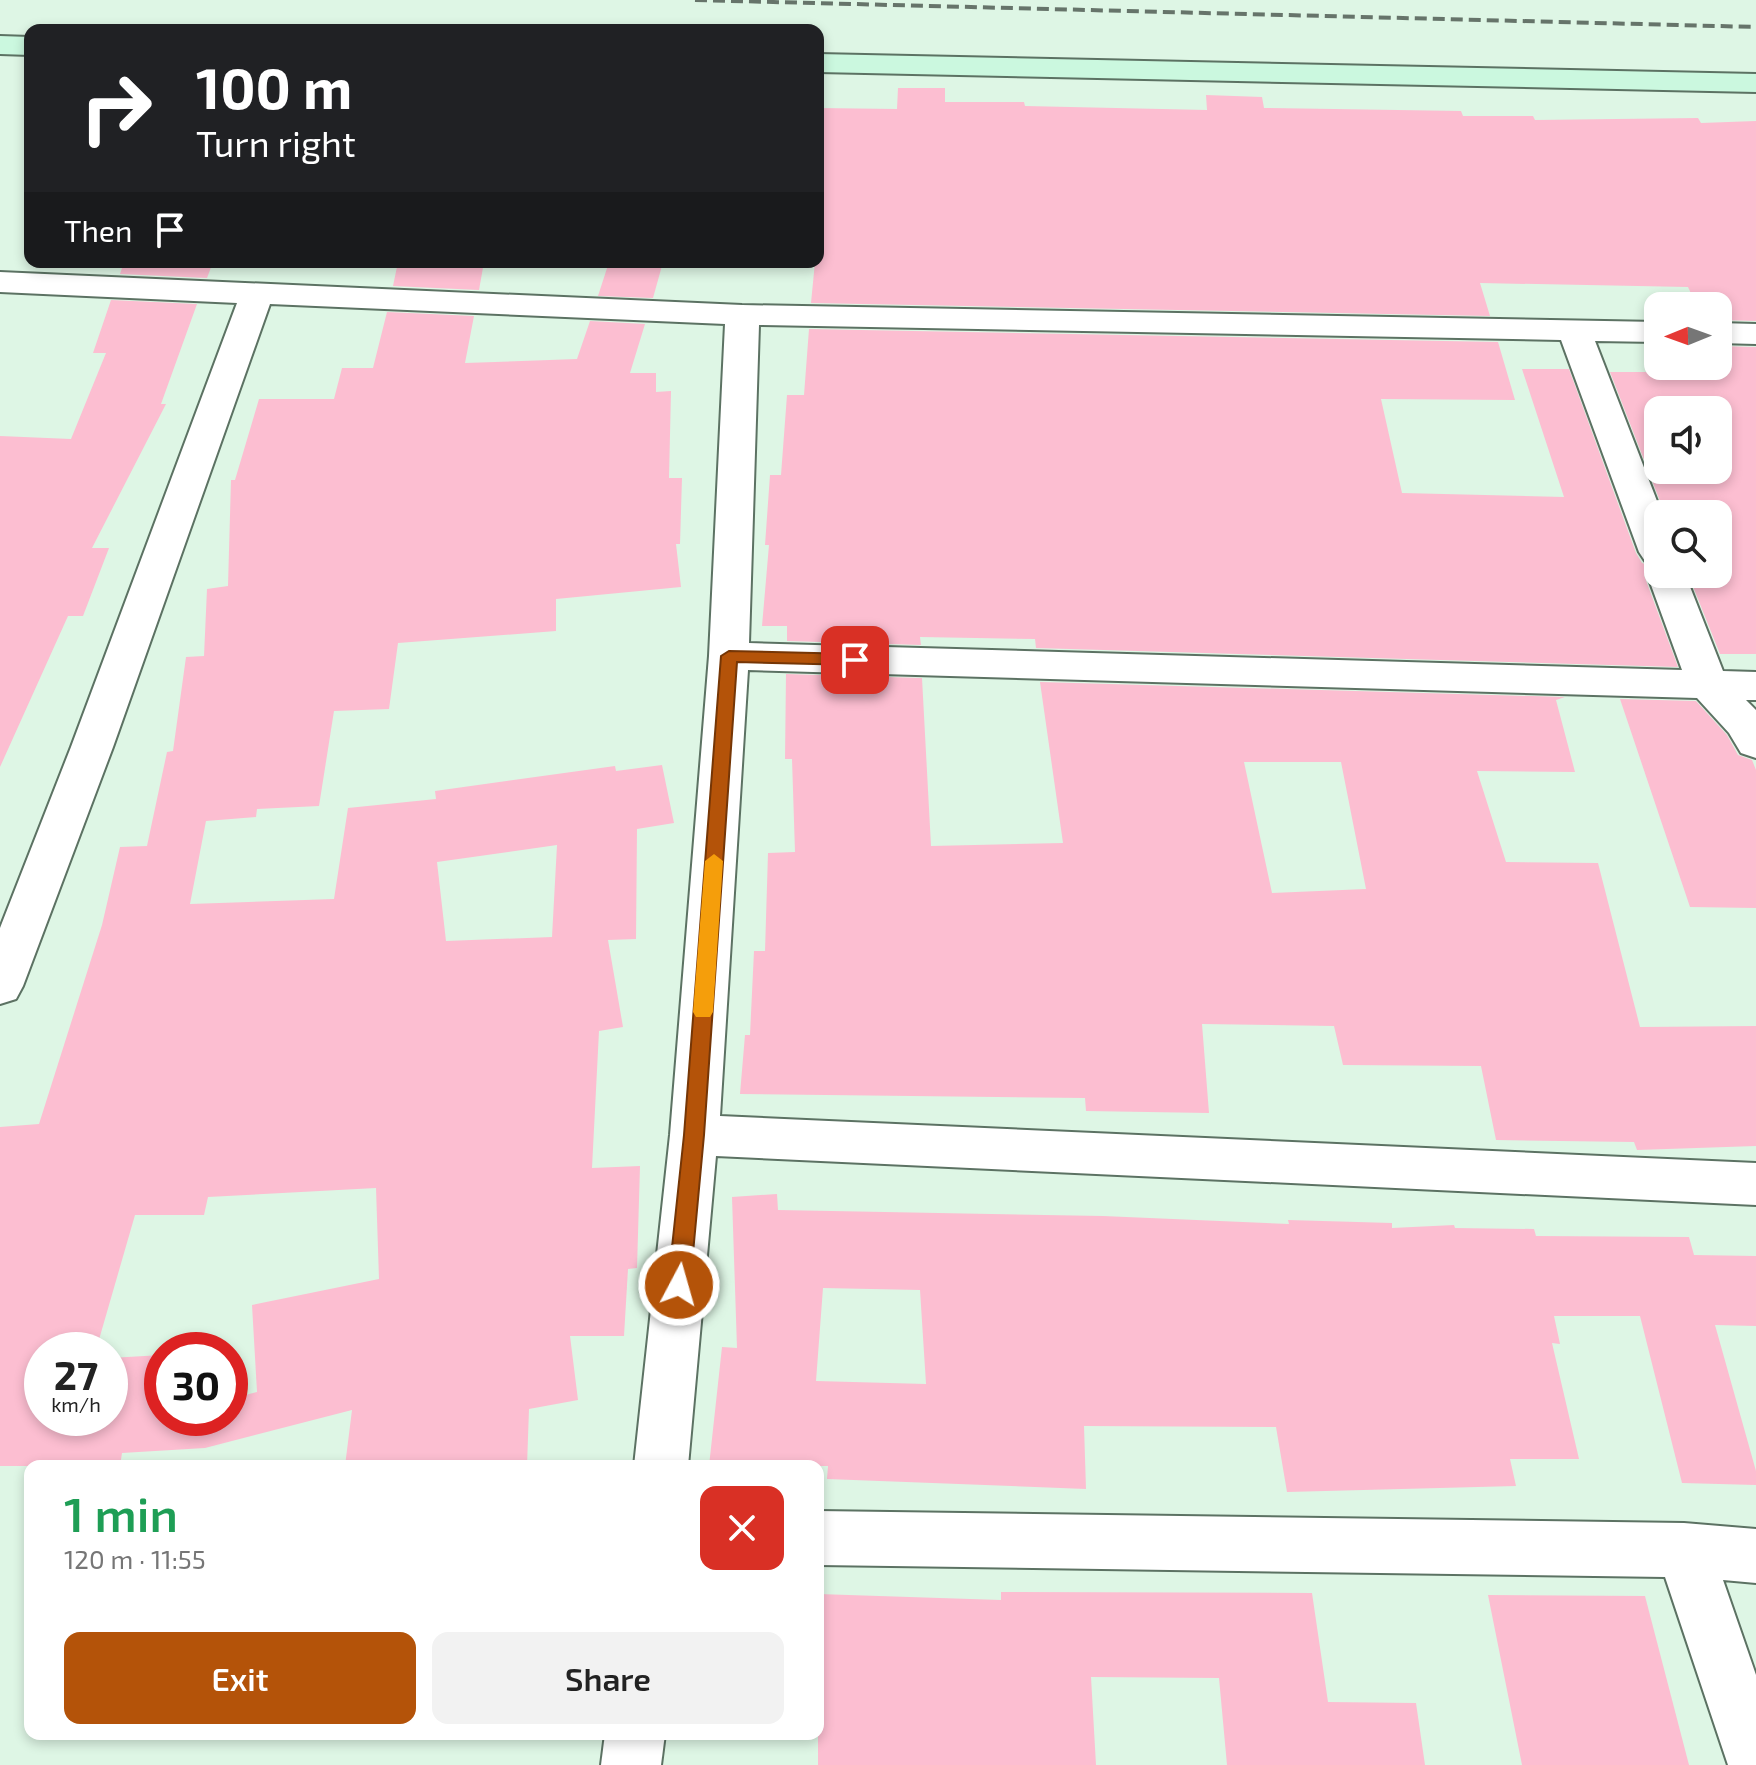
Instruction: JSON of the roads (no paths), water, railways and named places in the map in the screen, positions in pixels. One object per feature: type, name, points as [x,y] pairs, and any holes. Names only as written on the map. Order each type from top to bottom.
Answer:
[{"type":"main road","points":[[0,45],[24,46]]},
{"type":"main road","points":[[824,63],[1756,83]]},
{"type":"street","points":[[0,282],[742,315],[1644,332]]},
{"type":"street","points":[[0,986],[92,747],[257,293]]},
{"type":"street","points":[[662,1460],[694,1135],[729,656],[742,315]]},
{"type":"street","points":[[1574,330],[1644,515]]},
{"type":"street","points":[[1732,333],[1756,334]]},
{"type":"street","points":[[1671,588],[1708,685],[1744,723],[1756,743]]},
{"type":"street","points":[[729,656],[1756,686]]},
{"type":"street","points":[[694,1135],[1756,1184]]},
{"type":"street","points":[[824,1538],[1684,1550],[1756,1556]]},
{"type":"street","points":[[1684,1550],[1756,1760]]},
{"type":"street","points":[[631,1765],[634,1740]]},
{"type":"railway","points":[[695,0],[1756,27]]}]
